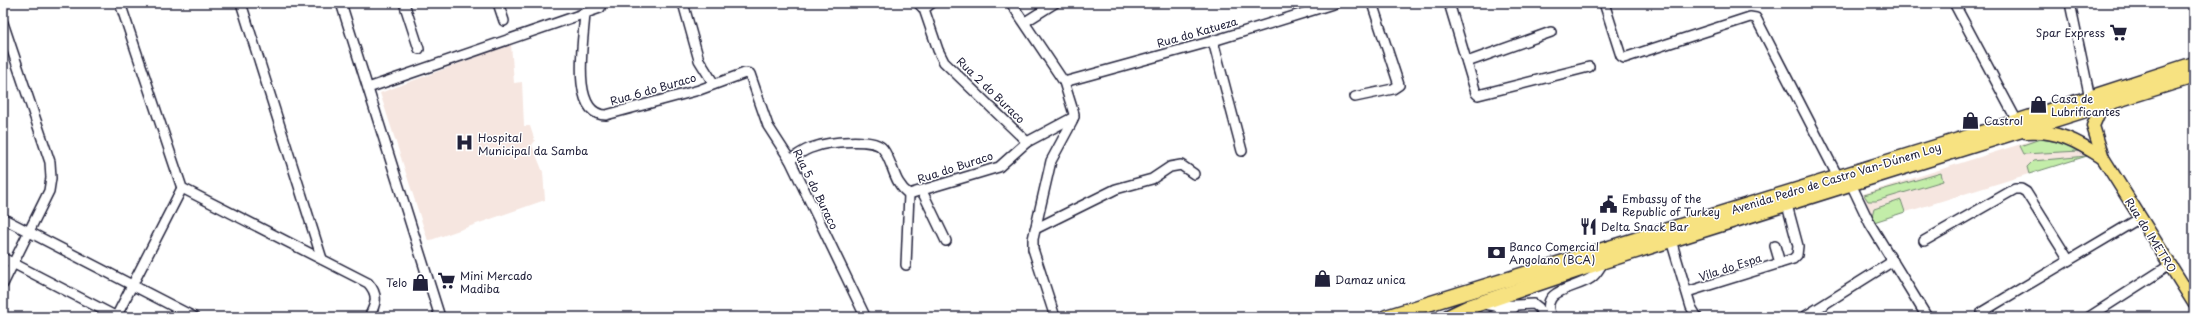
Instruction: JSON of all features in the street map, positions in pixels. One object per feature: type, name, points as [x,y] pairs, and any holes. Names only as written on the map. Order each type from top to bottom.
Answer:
[{"type":"highway","name":"Avenida Pedro de Castro Van-Dúnem Loy","points":[[1448,317],[1474,309],[1604,261],[1851,184],[2018,127],[2090,98],[2194,64]]},
{"type":"highway","name":"Avenida Pedro de Castro Van-Dúnem Loy","points":[[1386,317],[1838,177],[2109,102],[2194,76]]},
{"type":"main road","points":[[2105,162],[2096,138],[2094,120],[2109,102]]},
{"type":"main road","points":[[2018,127],[2059,134],[2084,145],[2105,162]]},
{"type":"main road","name":"Rua do IMETRO","points":[[2105,162],[2194,303]]},
{"type":"street","points":[[120,3],[182,188],[368,283],[374,289],[376,305],[369,317]]},
{"type":"street","points":[[241,3],[322,259]]},
{"type":"street","points":[[341,3],[440,317]]},
{"type":"street","points":[[404,3],[419,49]]},
{"type":"street","points":[[498,3],[504,21]]},
{"type":"street","points":[[683,3],[699,60],[714,84]]},
{"type":"street","points":[[921,6],[932,3]]},
{"type":"street","points":[[1011,3],[1064,82],[1074,117],[1051,161],[1035,228],[1033,249],[1055,317]]},
{"type":"street","points":[[1025,22],[1055,3]]},
{"type":"street","name":"Rua do Katueza","points":[[1064,82],[1212,41],[1336,3]]},
{"type":"street","points":[[1355,97],[1393,89],[1399,85],[1372,3]]},
{"type":"street","points":[[1449,3],[1476,93],[1481,95],[1589,67]]},
{"type":"street","points":[[1604,3],[1621,56],[1624,58],[1750,17],[1756,18],[1838,177]]},
{"type":"street","points":[[2070,3],[2090,98]]},
{"type":"street","points":[[1956,4],[2018,127]]},
{"type":"street","name":"Rua 2 do Buraco","points":[[921,6],[944,62],[1027,142]]},
{"type":"street","points":[[368,88],[600,8]]},
{"type":"street","name":"Rua 6 do Buraco","points":[[585,13],[581,83],[590,109],[595,113],[606,115],[747,73]]},
{"type":"street","points":[[3,23],[50,162],[51,178],[49,191],[3,284]]},
{"type":"street","points":[[1467,62],[1551,32]]},
{"type":"street","points":[[1212,41],[1242,151]]},
{"type":"street","name":"Rua 5 do Buraco","points":[[747,73],[753,81],[768,126],[790,160],[865,316]]},
{"type":"street","name":"Rua do Buraco","points":[[790,160],[813,147],[826,144],[858,142],[878,145],[882,148],[896,179],[903,190],[910,194],[999,167],[1027,142],[1074,117]]},
{"type":"street","points":[[1035,228],[1116,189],[1152,179],[1170,167],[1181,165],[1194,174]]},
{"type":"street","points":[[1851,184],[1870,224],[1927,317]]},
{"type":"street","points":[[3,258],[116,317],[182,188]]},
{"type":"street","points":[[1924,241],[2015,189],[2021,189],[2026,192],[2068,259]]},
{"type":"street","points":[[922,191],[946,241]]},
{"type":"street","points":[[906,265],[910,194]]},
{"type":"street","name":"Vila do Espa","points":[[1687,292],[1793,259],[1798,255],[1799,250],[1787,205]]},
{"type":"street","points":[[1982,312],[2068,259],[2140,218]]},
{"type":"street","points":[[4,219],[194,317]]},
{"type":"street","points":[[1671,240],[1691,307],[1697,317]]},
{"type":"street","points":[[1775,246],[1780,262]]},
{"type":"street","points":[[1491,317],[1553,295],[1591,278],[1604,261]]},
{"type":"street","points":[[1804,317],[1893,261]]},
{"type":"street","points":[[2089,317],[2170,265]]},
{"type":"street","points":[[1546,315],[1548,303],[1553,295]]},
{"type":"street","points":[[1474,309],[1526,304],[1536,305],[1546,315]]},
{"type":"shaded area","name":"Hospital Municipal da Samba","points":[[511,44],[514,83],[522,82],[524,126],[530,126],[535,141],[532,145],[543,172],[545,200],[428,241],[380,93]]},
{"type":"shaded area","points":[[2040,138],[2059,142],[2087,156],[1874,222],[1863,194]]},
{"type":"green space","points":[[2040,139],[2059,142],[2080,151],[2024,154],[2020,146]]},
{"type":"green space","points":[[2087,156],[2029,174],[2027,167],[2033,161]]},
{"type":"green space","points":[[1941,173],[1943,181],[1876,201],[1868,201],[1864,195]]},
{"type":"green space","points":[[1901,200],[1905,212],[1874,222],[1872,217],[1874,209]]},
{"type":"place","name":"Spar Express","points":[[2118,32]]},
{"type":"place","name":"Casa de Lubrificantes","points":[[2038,104]]},
{"type":"place","name":"Castrol","points":[[1971,120]]},
{"type":"place","name":"Hospital Municipal da Samba","points":[[465,143]]},
{"type":"place","name":"Embassy of the Republic of Turkey","points":[[1609,204]]},
{"type":"place","name":"Delta Snack Bar","points":[[1588,226]]},
{"type":"place","name":"Banco Comercial Angolano (BCA)","points":[[1496,252]]},
{"type":"place","name":"Damaz unica","points":[[1322,279]]},
{"type":"place","name":"Mini Mercado Madiba","points":[[447,281]]},
{"type":"place","name":"Telo","points":[[420,282]]}]
